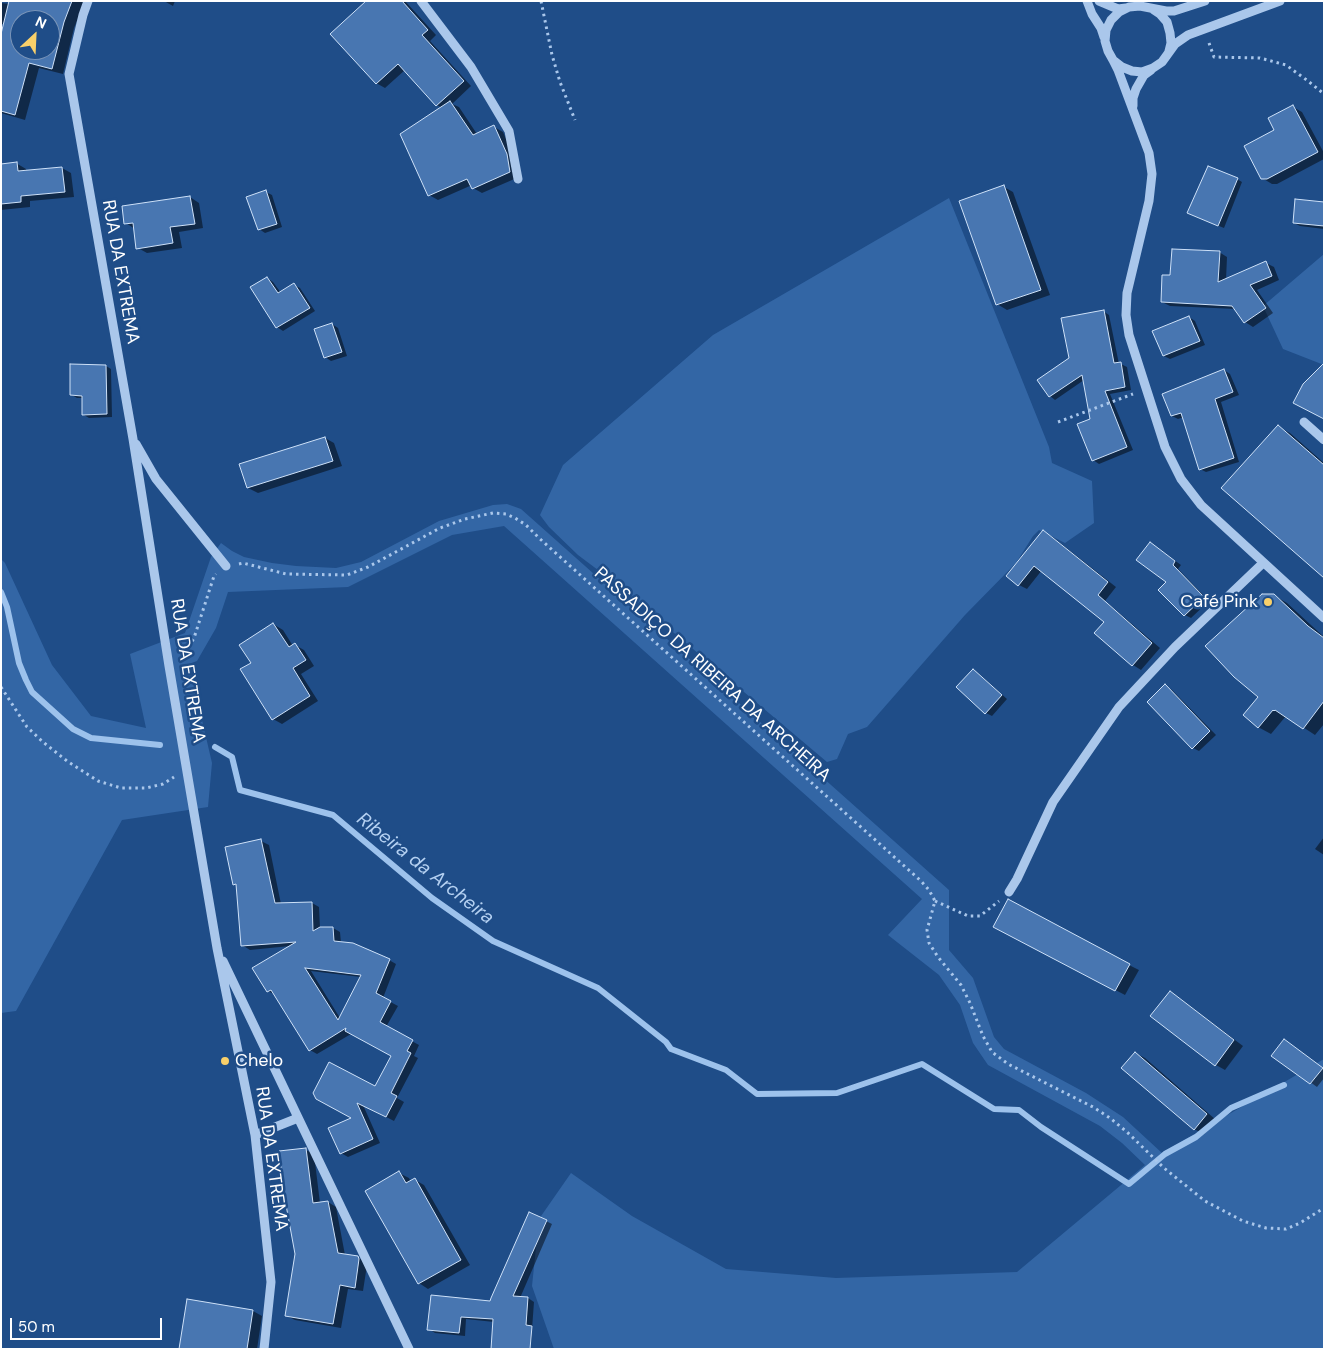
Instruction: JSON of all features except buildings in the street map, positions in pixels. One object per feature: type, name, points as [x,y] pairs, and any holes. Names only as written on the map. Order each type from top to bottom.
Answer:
[{"type":"street","name":"RUA DA EXTREMA","points":[[88,1],[69,74],[133,439],[216,948],[255,1134],[271,1282],[264,1349]]},
{"type":"street","points":[[421,1],[471,66],[509,131],[518,180]]},
{"type":"street","points":[[1087,1],[1092,14],[1101,28],[1108,51],[1118,70],[1149,153],[1152,174],[1150,201],[1127,293],[1126,315],[1128,335],[1165,447],[1181,479],[1201,505],[1324,618]]},
{"type":"street","points":[[1099,1],[1118,9],[1140,6],[1166,11],[1174,11],[1205,1]]},
{"type":"street","points":[[1136,118],[1133,98],[1140,81],[1144,75],[1162,62],[1175,44],[1188,35],[1280,1]]},
{"type":"street","points":[[1105,40],[1106,30],[1111,20],[1128,7]]},
{"type":"street","points":[[1150,8],[1160,14],[1167,22],[1171,43],[1168,53]]},
{"type":"street","points":[[1113,60],[1122,67],[1132,71],[1142,72],[1153,68]]},
{"type":"street","points":[[1304,422],[1324,440]]},
{"type":"street","points":[[133,439],[156,479],[226,566]]},
{"type":"street","points":[[1009,892],[1017,880],[1053,802],[1119,707],[1175,647],[1263,563]]},
{"type":"street","points":[[216,948],[409,1349]]},
{"type":"street","points":[[255,1134],[298,1118]]},
{"type":"path","points":[[541,1],[552,55],[575,120]]},
{"type":"path","points":[[1209,43],[1214,57],[1260,58],[1286,65],[1324,94]]},
{"type":"path","points":[[1058,422],[1146,389]]},
{"type":"path","name":"PASSADIÇO DA RIBEIRA DA ARCHEIRA","points":[[226,566],[243,563],[286,574],[347,575],[368,567],[440,528],[465,519],[493,513],[506,514],[515,518],[526,525],[920,880],[935,900]]},
{"type":"path","points":[[169,666],[178,662],[185,655],[194,638],[214,576],[226,566]]},
{"type":"path","points":[[1,687],[27,727],[67,761],[98,781],[121,788],[146,788],[163,784],[176,774]]},
{"type":"path","points":[[1009,892],[980,916],[968,916],[935,900],[927,930],[930,943],[938,957],[961,985],[992,1052],[1008,1064],[1093,1107],[1110,1118],[1164,1168],[1205,1201],[1243,1221],[1266,1228],[1286,1229],[1300,1223],[1324,1208]]},
{"type":"shaded area","points":[[949,198],[1049,447],[1052,463],[1092,481],[1094,523],[1065,543],[1039,530],[1016,563],[965,615],[867,727],[848,734],[837,759],[827,762],[610,579],[578,555],[549,527],[540,515],[563,465],[713,335]]},
{"type":"shaded area","points":[[1324,254],[1324,365],[1283,349],[1263,306]]},
{"type":"shaded area","points":[[507,504],[521,509],[949,890],[949,950],[973,978],[994,1037],[1004,1049],[1086,1093],[1123,1117],[1162,1153],[1324,1059],[1324,1349],[554,1349],[532,1286],[539,1219],[571,1173],[632,1216],[726,1269],[836,1278],[1017,1272],[1145,1165],[1122,1143],[1100,1126],[988,1065],[973,1043],[960,1005],[939,975],[888,935],[922,899],[504,526],[452,535],[348,587],[228,592],[216,628],[197,661],[189,664],[212,763],[208,807],[122,820],[16,1011],[1,1013],[1,559],[5,563],[52,665],[91,716],[146,728],[130,654],[185,633],[211,557],[221,543],[244,557],[296,566],[336,568],[361,562],[439,521],[493,505]]},
{"type":"waterway","name":"Ribeira da Archeira","points":[[1,592],[7,607],[19,663],[32,692],[73,729],[91,738],[160,745]]},
{"type":"waterway","name":"Ribeira da Archeira","points":[[215,747],[232,757],[240,790],[333,815],[432,898],[493,941],[598,988],[666,1042],[671,1049],[726,1070],[757,1094],[837,1093],[922,1064],[994,1109],[1019,1110],[1041,1127],[1129,1184],[1165,1154],[1196,1137],[1231,1108],[1284,1085]]},
{"type":"place","name":"Café Pink","points":[[1268,602]]},
{"type":"place","name":"Chelo","points":[[225,1061]]}]
